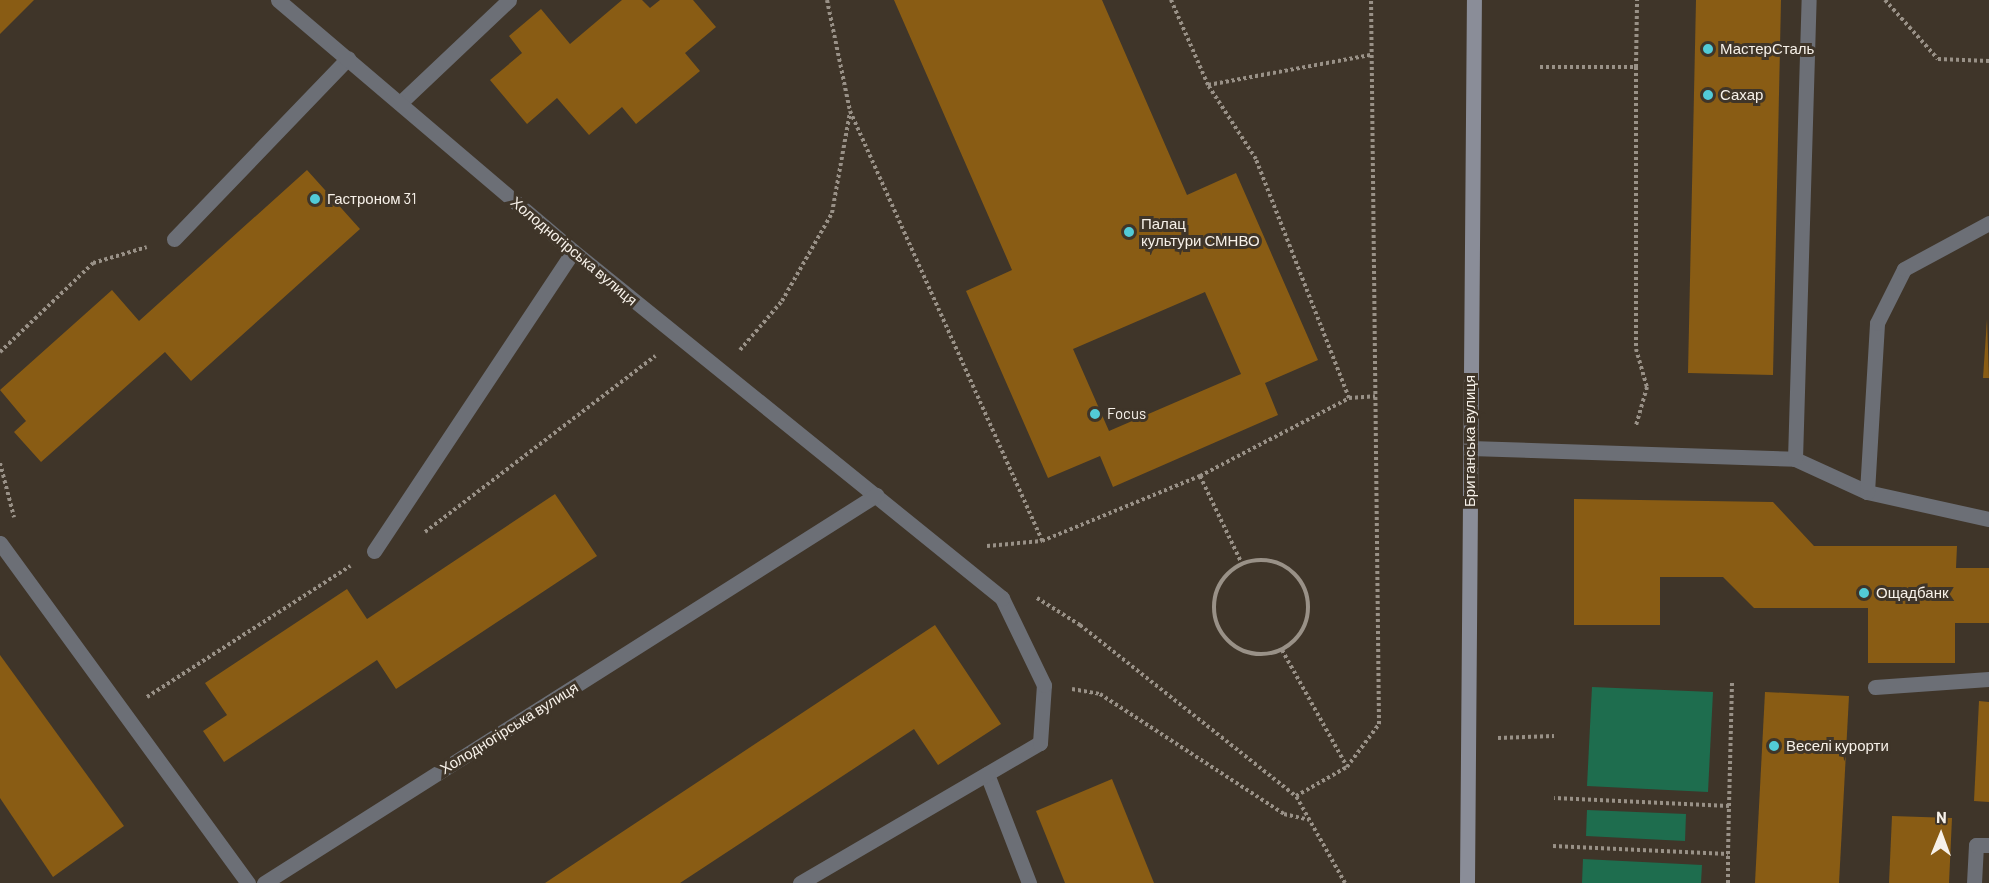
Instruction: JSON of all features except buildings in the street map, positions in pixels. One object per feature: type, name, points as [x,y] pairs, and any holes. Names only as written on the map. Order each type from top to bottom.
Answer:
[{"type":"main road","name":"Британська вулиця","points":[[1467,883],[1474,0]]},
{"type":"street","name":"Холодногірська вулиця","points":[[278,0],[573,251],[1002,598]]},
{"type":"street","points":[[400,103],[509,0]]},
{"type":"street","points":[[1795,459],[1809,0]]},
{"type":"street","points":[[174,239],[348,58]]},
{"type":"street","points":[[1867,492],[1877,323],[1904,269],[1989,223]]},
{"type":"street","points":[[374,551],[573,251]]},
{"type":"street","points":[[1470,448],[1795,459],[1867,492],[1989,519]]},
{"type":"street","name":"Холодногірська вулиця","points":[[264,883],[876,495]]},
{"type":"street","points":[[0,543],[248,883]]},
{"type":"street","points":[[800,883],[1040,743],[1044,685],[1002,598]]},
{"type":"street","points":[[1875,687],[1989,679]]},
{"type":"street","points":[[987,774],[1029,883]]},
{"type":"street","points":[[1974,883],[1976,845],[1989,845]]},
{"type":"path","points":[[827,0],[850,111],[1042,541]]},
{"type":"path","points":[[1171,0],[1208,85],[1256,159],[1349,398]]},
{"type":"path","points":[[1296,796],[1347,767],[1379,724],[1371,0]]},
{"type":"path","points":[[1637,0],[1636,350],[1647,387],[1637,425]]},
{"type":"path","points":[[1885,0],[1938,59],[1989,61]]},
{"type":"path","points":[[1208,85],[1370,55]]},
{"type":"path","points":[[1540,67],[1636,66]]},
{"type":"path","points":[[722,370],[782,301],[832,213],[850,111]]},
{"type":"path","points":[[0,352],[93,263],[174,239]]},
{"type":"path","points":[[944,550],[1042,541],[1200,476],[1349,398],[1375,396]]},
{"type":"path","points":[[1200,476],[1242,564]]},
{"type":"path","points":[[1274,561],[1300,580],[1309,610],[1296,640],[1282,650],[1253,654],[1239,649],[1218,627],[1215,598],[1225,578],[1242,564],[1274,561]]},
{"type":"path","points":[[1002,598],[1035,597],[1080,625],[1296,796],[1345,883]]},
{"type":"path","points":[[1282,650],[1347,767]]},
{"type":"path","points":[[1728,883],[1732,680]]},
{"type":"path","points":[[1044,685],[1100,694],[1284,814],[1309,820]]},
{"type":"path","points":[[1468,739],[1554,736]]},
{"type":"path","points":[[1554,798],[1729,806]]},
{"type":"path","points":[[1553,846],[1728,854]]},
{"type":"green space","points":[[1592,687],[1713,692],[1708,792],[1587,786]]},
{"type":"green space","points":[[1587,810],[1686,814],[1685,841],[1586,836]]},
{"type":"green space","points":[[1583,859],[1702,865],[1701,883],[1582,883]]},
{"type":"place","name":"МастерСталь","points":[[1708,49]]},
{"type":"place","name":"Сахар","points":[[1708,95]]},
{"type":"place","name":"Гастроном 31","points":[[315,199]]},
{"type":"place","name":"Палац культури СМНВО","points":[[1129,232]]},
{"type":"place","name":"Focus","points":[[1095,414]]},
{"type":"place","name":"Ощадбанк","points":[[1864,593]]},
{"type":"place","name":"Веселі курорти","points":[[1774,746]]}]
